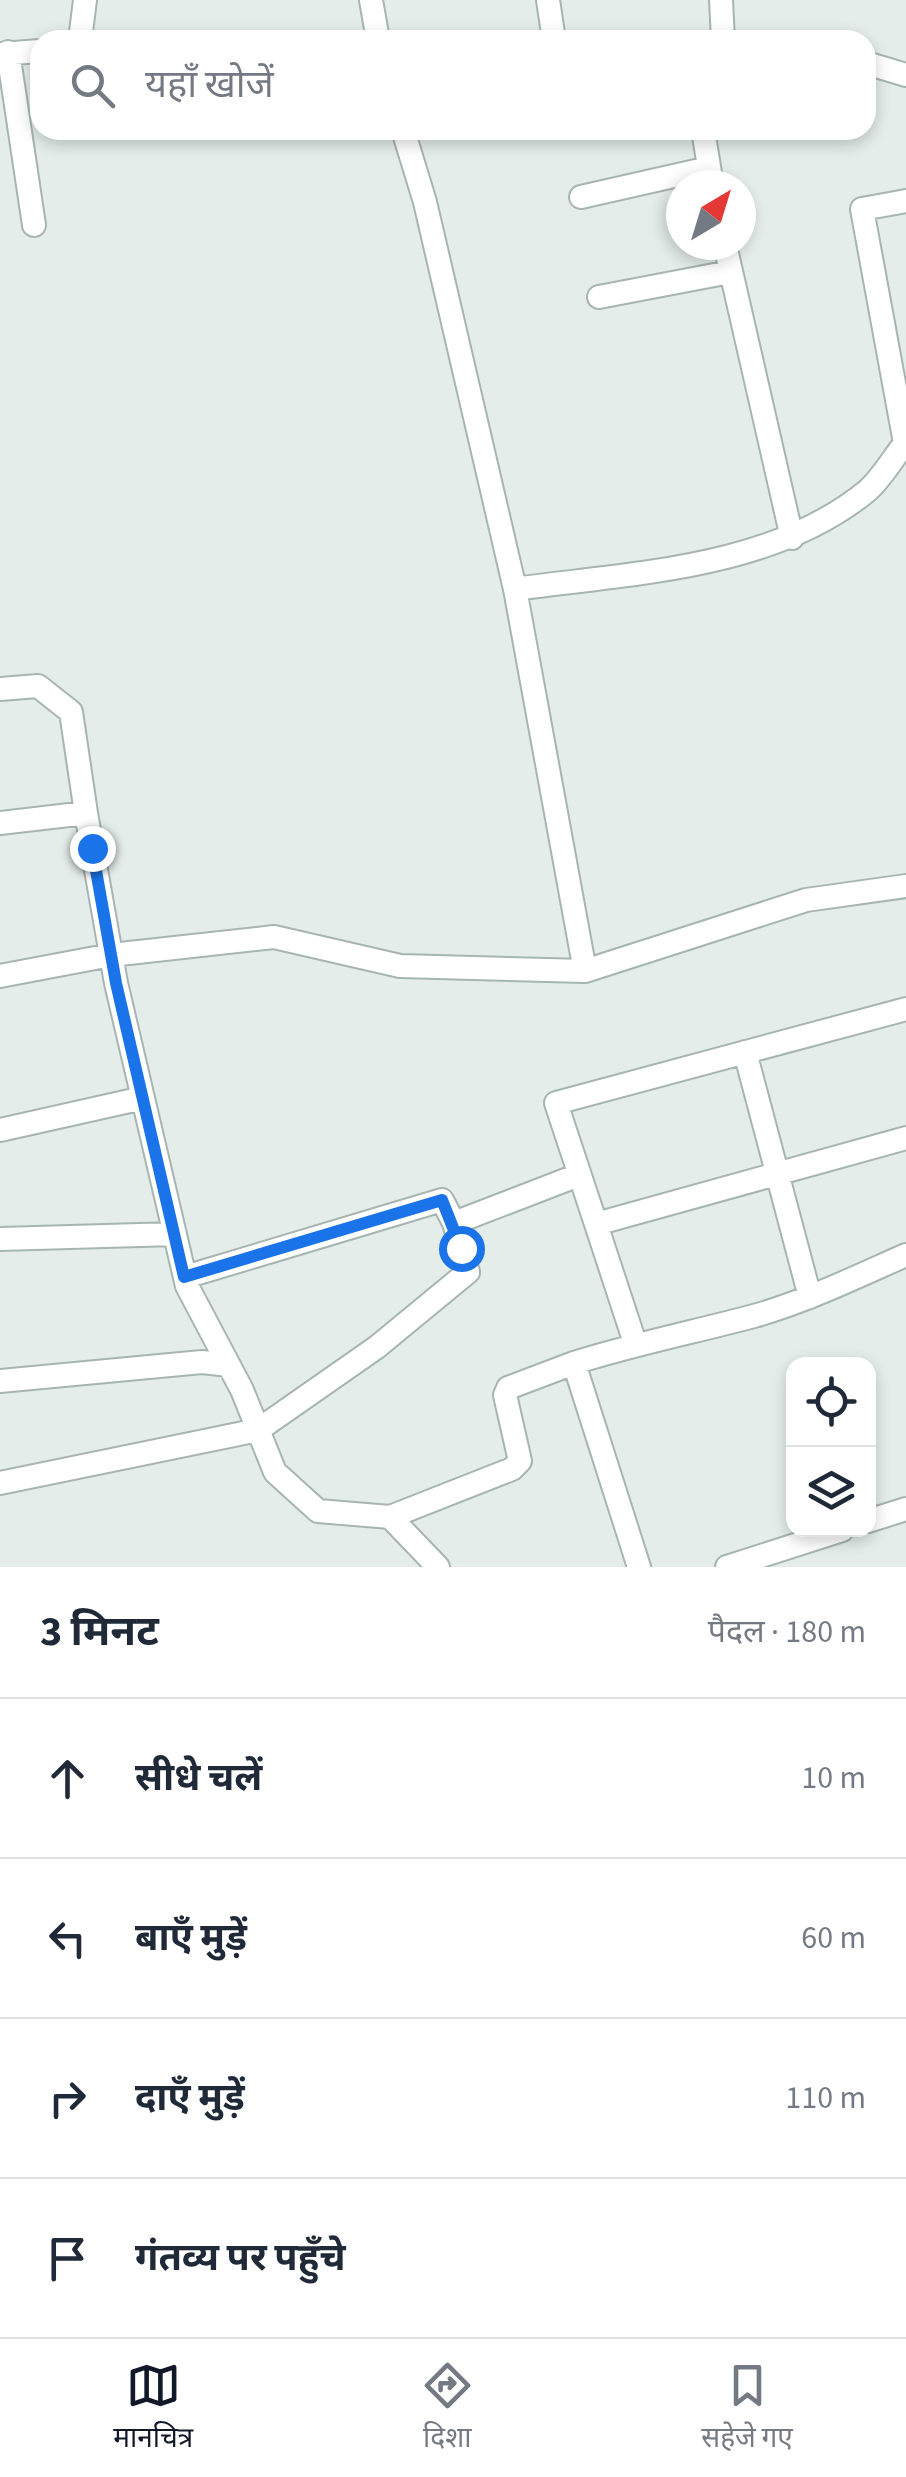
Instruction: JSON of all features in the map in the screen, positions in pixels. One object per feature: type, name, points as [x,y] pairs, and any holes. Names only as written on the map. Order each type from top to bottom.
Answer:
[{"type":"street","points":[[81,30],[84,0]]},
{"type":"street","points":[[371,0],[376,30]]},
{"type":"street","points":[[548,0],[552,30]]},
{"type":"street","points":[[721,0],[723,30]]},
{"type":"street","points":[[30,52],[4,53],[34,224]]},
{"type":"street","points":[[876,66],[906,75]]},
{"type":"street","points":[[406,140],[425,202],[515,589],[585,971]]},
{"type":"street","points":[[705,140],[709,170]]},
{"type":"street","points":[[581,198],[666,184]]},
{"type":"street","points":[[515,589],[670,568],[792,538],[868,490],[906,443],[862,209],[906,200]]},
{"type":"street","points":[[728,260],[792,538]]},
{"type":"street","points":[[599,298],[730,272]]},
{"type":"street","points":[[0,690],[38,686],[71,712],[111,954],[184,1277],[229,1365],[275,1472],[318,1511],[390,1517],[512,1468],[520,1460],[520,1448],[506,1395],[508,1388],[635,1343],[754,1316],[810,1297],[906,1255]]},
{"type":"street","points":[[0,823],[86,813]]},
{"type":"street","points":[[0,976],[111,954],[274,936],[400,966],[585,971],[806,900],[906,886]]},
{"type":"street","points":[[635,1343],[576,1176],[556,1103],[906,1009]]},
{"type":"street","points":[[746,1052],[810,1297]]},
{"type":"street","points":[[0,1130],[143,1098]]},
{"type":"street","points":[[596,1224],[906,1138]]},
{"type":"street","points":[[454,1223],[576,1176]]},
{"type":"street","points":[[0,1484],[258,1430],[377,1347],[468,1272],[454,1223],[442,1200],[184,1277]]},
{"type":"street","points":[[0,1240],[175,1234]]},
{"type":"street","points":[[0,1380],[202,1362],[229,1365]]},
{"type":"street","points":[[574,1363],[639,1567]]},
{"type":"street","points":[[876,1518],[906,1509]]},
{"type":"street","points":[[390,1517],[438,1567]]},
{"type":"street","points":[[727,1567],[820,1537]]},
{"type":"route","points":[[92,848],[116,983],[184,1277],[442,1200],[461,1248]]}]
